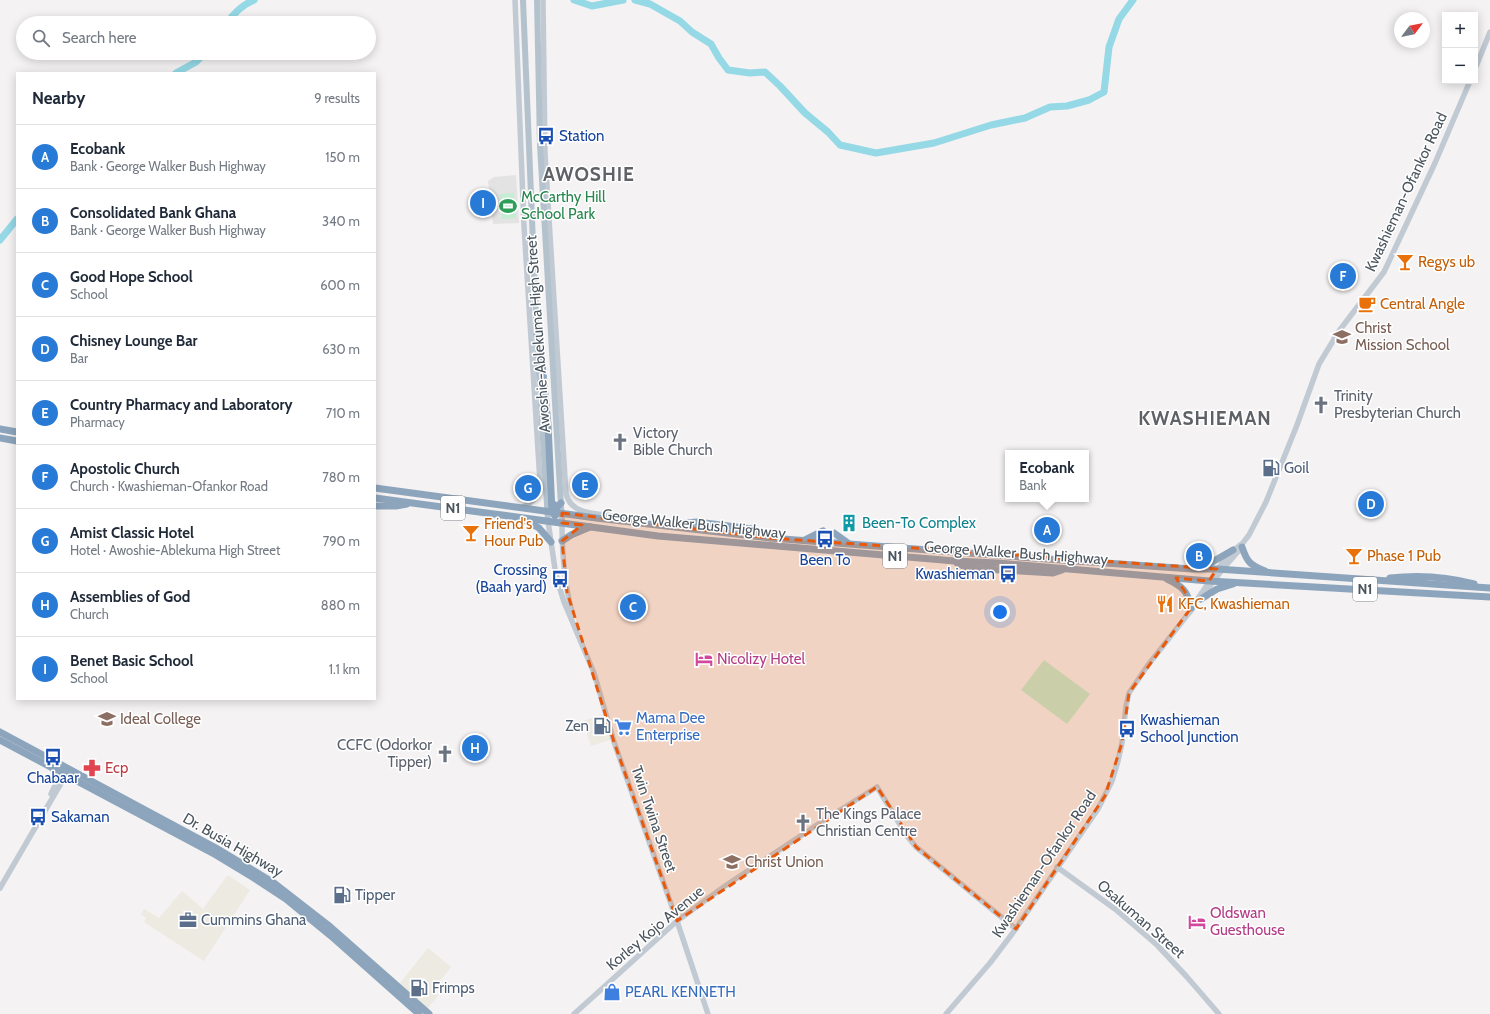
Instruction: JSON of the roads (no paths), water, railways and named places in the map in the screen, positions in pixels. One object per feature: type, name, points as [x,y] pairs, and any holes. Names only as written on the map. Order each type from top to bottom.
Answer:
[{"type":"highway","points":[[537,335],[540,342],[544,386],[552,503],[550,511],[562,523]]},
{"type":"highway","points":[[0,428],[16,432]]},
{"type":"highway","points":[[0,438],[16,441]]},
{"type":"highway","name":"George Walker Bush Highway","points":[[376,488],[640,524],[665,526],[697,522],[752,529],[761,532],[770,538],[1032,558],[1220,569],[1273,574],[1375,580],[1406,576],[1459,580],[1490,588]]},
{"type":"highway","name":"George Walker Bush Highway","points":[[376,498],[658,536],[1212,581],[1490,597]]},
{"type":"highway","points":[[376,506],[396,506],[416,503]]},
{"type":"highway","points":[[552,503],[557,507],[561,503]]},
{"type":"highway","points":[[522,517],[539,528],[551,542]]},
{"type":"highway","points":[[562,541],[571,535],[592,527]]},
{"type":"highway","points":[[804,540],[823,531]]},
{"type":"highway","points":[[834,533],[850,544]]},
{"type":"highway","points":[[1242,546],[1245,556],[1252,565],[1273,574]]},
{"type":"highway","points":[[1202,569],[1233,550]]},
{"type":"highway","points":[[1155,576],[1179,585],[1189,598],[1190,610]]},
{"type":"highway","points":[[1201,599],[1221,587],[1239,582]]},
{"type":"highway","name":"Dr. Busia Highway","points":[[0,732],[65,771],[216,855],[286,899],[331,936],[418,1014]]},
{"type":"highway","name":"Dr. Busia Highway","points":[[0,740],[65,771],[216,848],[274,883],[328,925],[429,1014]]},
{"type":"main road","name":"Awoshie-Ablekuma High Street","points":[[515,0],[524,226],[533,317],[537,335],[550,511],[548,521]]},
{"type":"main road","name":"Awoshie-Ablekuma High Street","points":[[523,0],[533,233],[533,317],[540,482],[538,494],[535,500],[530,504]]},
{"type":"main road","name":"Awoshie-Ablekuma High Street","points":[[537,0],[564,481],[566,494],[570,504],[575,509],[583,512]]},
{"type":"main road","name":"Awoshie-Ablekuma High Street","points":[[543,0],[540,146],[562,523]]},
{"type":"main road","points":[[1478,62],[1490,32]]},
{"type":"main road","points":[[518,70],[525,70]]},
{"type":"main road","name":"Kwashieman-Ofankor Road","points":[[1220,569],[1242,546],[1266,502],[1297,425],[1319,364],[1339,331],[1384,272],[1469,84]]},
{"type":"main road","points":[[533,233],[538,233],[544,230]]},
{"type":"main road","name":"George Walker Bush Highway","points":[[520,508],[530,504]]},
{"type":"main road","name":"George Walker Bush Highway","points":[[583,512],[619,516],[640,524]]},
{"type":"main road","name":"Twin Twina Street","points":[[548,521],[559,586],[594,673],[614,742],[708,1014]]},
{"type":"main road","name":"Twin Twina Street","points":[[562,523],[563,564],[567,592],[577,632]]},
{"type":"main road","name":"Kwashieman-Ofankor Road","points":[[1190,610],[1201,599],[1233,550],[1240,545],[1242,546]]},
{"type":"main road","name":"Kwashieman-Ofankor Road","points":[[946,1014],[990,963],[1016,929],[1098,809],[1112,781],[1122,743],[1126,706],[1132,688],[1212,581]]},
{"type":"main road","points":[[0,888],[65,771]]},
{"type":"main road","name":"Korley Kojo Avenue","points":[[574,1014],[677,921],[725,886],[877,787],[916,847],[1016,929]]},
{"type":"main road","name":"Osakuman Street","points":[[1057,867],[1115,909],[1157,945],[1219,1014]]},
{"type":"waterway","points":[[232,16],[246,4],[254,0]]},
{"type":"waterway","points":[[574,0],[592,6],[623,0]]},
{"type":"waterway","points":[[635,0],[650,4],[680,21],[692,32],[711,44],[728,70],[750,73],[765,72],[805,113],[828,132],[840,145],[876,153],[934,143],[991,125],[1025,118],[1050,107],[1067,106],[1089,100],[1104,92],[1109,47],[1119,19],[1133,0]]},
{"type":"waterway","points":[[178,72],[198,60]]},
{"type":"waterway","points":[[0,240],[16,220]]},
{"type":"place","name":"Station","points":[[546,136]]},
{"type":"place","name":"Benet Basic School","points":[[483,203]]},
{"type":"place","name":"McCarthy Hill School Park","points":[[508,206]]},
{"type":"place","name":"Regys ub","points":[[1405,262]]},
{"type":"place","name":"Apostolic Church","points":[[1343,276]]},
{"type":"place","name":"Central Angle","points":[[1367,304]]},
{"type":"place","name":"Christ Mission School","points":[[1342,337]]},
{"type":"place","name":"Trinity Presbyterian Church","points":[[1321,405]]},
{"type":"place","name":"Victory Bible Church","points":[[620,442]]},
{"type":"place","name":"Goil","points":[[1271,468]]},
{"type":"place","name":"Country Pharmacy and Laboratory","points":[[585,485]]},
{"type":"place","name":"Amist Classic Hotel","points":[[528,488]]},
{"type":"place","name":"Chisney Lounge Bar","points":[[1371,504]]},
{"type":"place","name":"Been-To Complex","points":[[849,523]]},
{"type":"place","name":"Ecobank","points":[[1047,530]]},
{"type":"place","name":"Friend's Hour Pub","points":[[471,533]]},
{"type":"place","name":"Been To","points":[[825,539]]},
{"type":"place","name":"Consolidated Bank Ghana","points":[[1199,556]]},
{"type":"place","name":"Phase 1 Pub","points":[[1354,556]]},
{"type":"place","name":"Kwashieman","points":[[1008,574]]},
{"type":"place","name":"Crossing (Baah yard)","points":[[560,579]]},
{"type":"place","name":"KFC, Kwashieman","points":[[1165,604]]},
{"type":"place","name":"Good Hope School","points":[[633,607]]},
{"type":"place","name":"Nicolizy Hotel","points":[[704,659]]},
{"type":"place","name":"Ideal College","points":[[107,719]]},
{"type":"place","name":"Zen","points":[[602,726]]},
{"type":"place","name":"Mama Dee Enterprise","points":[[623,727]]},
{"type":"place","name":"Kwashieman School Junction","points":[[1127,729]]},
{"type":"place","name":"Assemblies of God","points":[[475,748]]},
{"type":"place","name":"CCFC (Odorkor Tipper)","points":[[445,754]]},
{"type":"place","name":"Chabaar","points":[[53,757]]},
{"type":"place","name":"Ecp","points":[[92,768]]},
{"type":"place","name":"Sakaman","points":[[38,817]]},
{"type":"place","name":"The Kings Palace Christian Centre","points":[[803,823]]},
{"type":"place","name":"Christ Union","points":[[732,862]]},
{"type":"place","name":"Tipper","points":[[342,895]]},
{"type":"place","name":"Cummins Ghana","points":[[188,920]]},
{"type":"place","name":"Oldswan Guesthouse","points":[[1197,922]]},
{"type":"place","name":"Frimps","points":[[419,988]]},
{"type":"place","name":"PEARL KENNETH","points":[[612,992]]},
{"type":"district","name":"AWOSHIE","points":[[589,174]]},
{"type":"district","name":"KWASHIEMAN","points":[[1205,418]]}]
